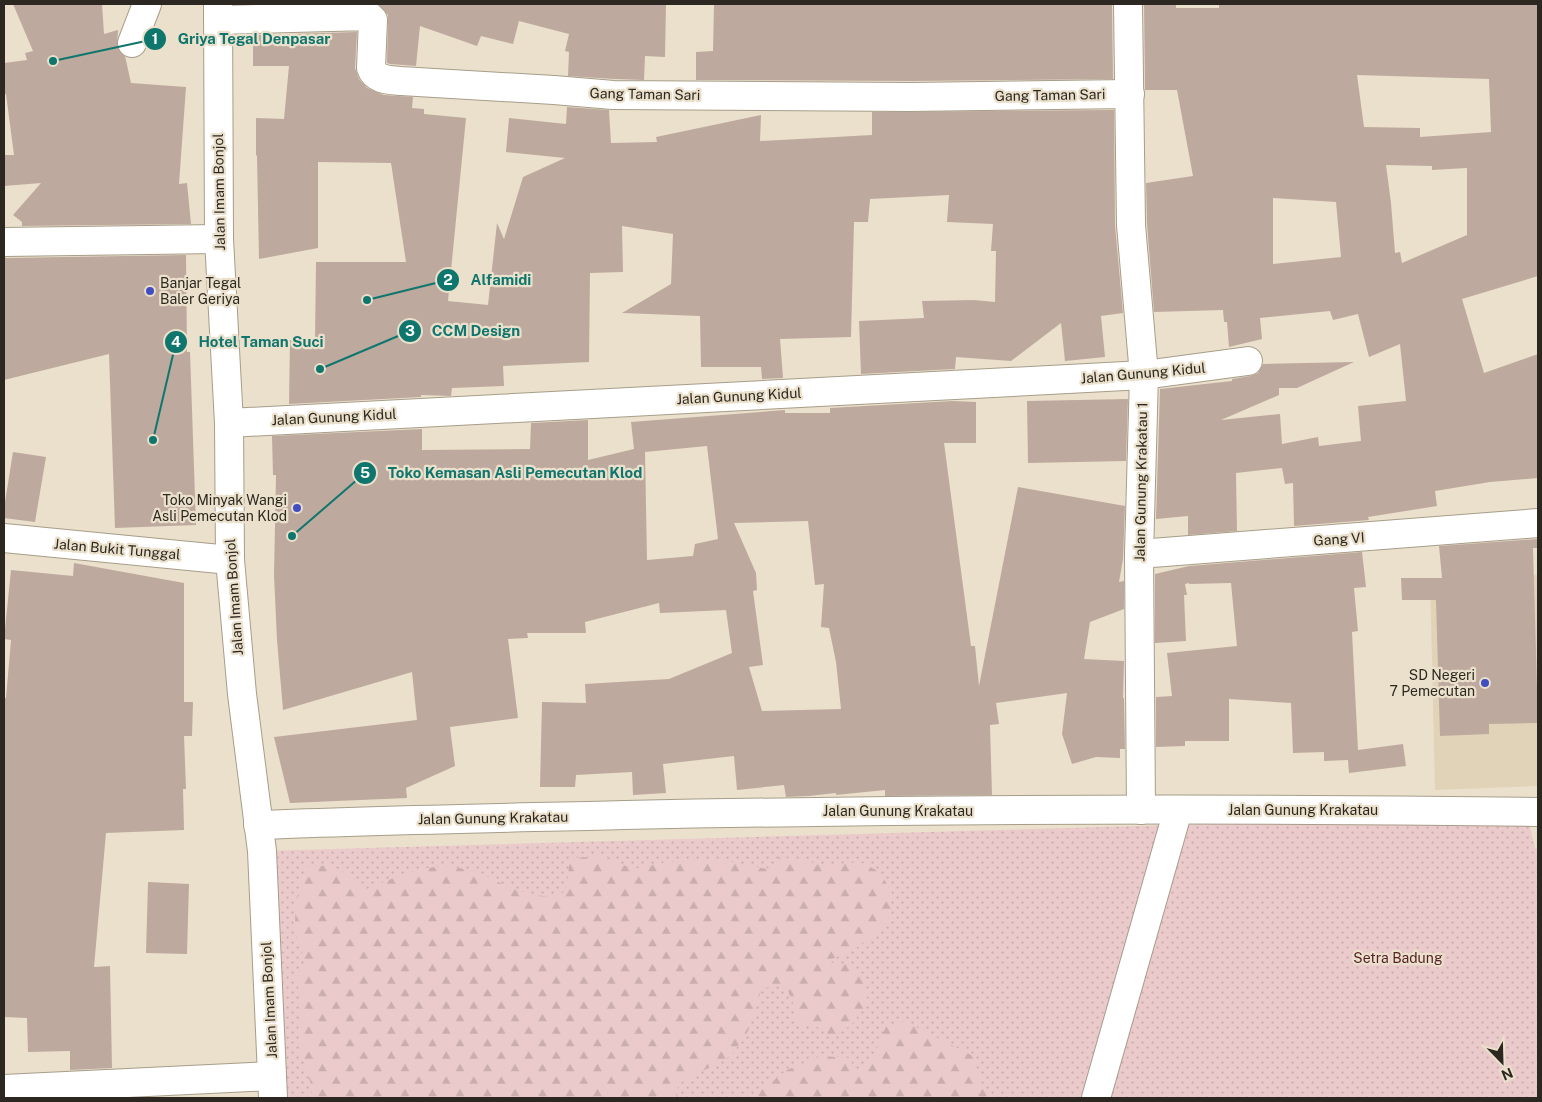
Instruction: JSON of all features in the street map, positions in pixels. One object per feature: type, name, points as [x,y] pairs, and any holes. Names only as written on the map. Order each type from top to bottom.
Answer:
[{"type":"main road","points":[[132,43],[147,4]]},
{"type":"main road","name":"Jalan Gunung Krakatau 1","points":[[1128,4],[1131,225],[1144,375],[1139,554],[1141,810]]},
{"type":"main road","name":"Gang Taman Sari","points":[[218,12],[369,16],[373,20],[372,72],[377,76],[401,81],[613,95],[910,97],[1130,94]]},
{"type":"main road","name":"Jalan Imam Bonjol","points":[[218,12],[219,239],[229,423],[230,560],[242,694],[262,850],[273,1087]]},
{"type":"main road","points":[[4,242],[219,239]]},
{"type":"main road","name":"Jalan Gunung Kidul","points":[[229,423],[1144,375],[1248,361]]},
{"type":"main road","name":"Gang VI","points":[[1139,554],[1538,524]]},
{"type":"main road","name":"Jalan Bukit Tunggal","points":[[4,538],[230,560]]},
{"type":"main road","name":"Jalan Gunung Krakatau","points":[[258,825],[373,820],[836,811],[1280,809],[1538,812]]},
{"type":"main road","points":[[1096,1098],[1178,810]]},
{"type":"main road","points":[[4,1089],[273,1087]]},
{"type":"shaded area","name":"SD Negeri 7 Pemecutan","points":[[1538,575],[1538,786],[1435,790],[1430,579]]},
{"type":"green space","name":"Setra Badung","points":[[1527,815],[1535,848],[1538,849],[1538,1098],[283,1098],[262,851]]},
{"type":"green space","points":[[605,856],[632,869],[667,862],[722,860],[767,869],[780,857],[827,865],[860,862],[880,872],[892,893],[890,916],[870,937],[852,951],[824,962],[847,964],[864,978],[868,1003],[851,1025],[833,1037],[813,1024],[796,1025],[795,1008],[786,986],[762,988],[748,1031],[731,1056],[678,1084],[677,1098],[312,1098],[312,1088],[301,1052],[298,1031],[301,1006],[296,975],[305,961],[297,938],[295,920],[298,893],[306,867],[325,866],[338,869],[349,877],[362,891],[394,878],[427,868],[462,868],[532,895],[549,896],[566,892],[570,858]]},
{"type":"green space","points":[[904,1021],[973,1056],[983,1089],[993,1098],[751,1098],[787,1070],[821,1056],[850,1058],[856,1073],[872,1061],[886,1026]]},
{"type":"building","points":[[13,4],[102,4],[104,34],[118,30],[117,46],[125,56],[131,83],[186,87],[179,184],[187,183],[191,224],[22,226],[22,222],[13,215],[41,183],[4,186],[4,155],[14,155],[6,94],[4,95],[4,63],[27,60],[25,53],[33,51]]},
{"type":"building","points":[[378,4],[666,4],[665,57],[645,56],[644,80],[568,76],[569,52],[565,51],[569,34],[519,21],[513,44],[481,36],[477,46],[420,26],[416,66],[390,64],[387,63],[388,15]]},
{"type":"building","points":[[714,4],[1112,4],[1113,79],[910,81],[696,80],[696,52],[713,51]]},
{"type":"building","points":[[1144,4],[1176,4],[1176,8],[1219,8],[1219,4],[1538,4],[1538,276],[1462,299],[1484,373],[1538,354],[1538,478],[1490,482],[1435,491],[1437,506],[1368,517],[1369,520],[1294,526],[1293,483],[1285,484],[1282,468],[1236,473],[1237,531],[1188,535],[1188,516],[1156,519],[1160,389],[1232,381],[1232,379],[1258,373],[1263,364],[1354,362],[1297,388],[1279,388],[1279,395],[1221,420],[1280,414],[1282,444],[1318,437],[1319,446],[1361,441],[1358,406],[1406,401],[1400,344],[1369,357],[1358,314],[1333,320],[1330,311],[1260,318],[1262,339],[1229,347],[1227,322],[1224,322],[1223,310],[1154,312],[1147,224],[1146,183],[1193,176],[1177,90],[1145,90]],"holes":[[[1357,75],[1489,79],[1491,132],[1420,137],[1420,128],[1364,127]],[[1386,165],[1432,166],[1432,170],[1467,168],[1467,235],[1402,263],[1400,252],[1395,253]],[[1273,198],[1336,202],[1341,257],[1273,264]]]},
{"type":"building","points":[[357,32],[355,68],[359,79],[367,88],[384,95],[413,97],[412,108],[424,109],[424,114],[466,118],[448,301],[488,305],[497,223],[504,239],[523,177],[565,158],[506,152],[509,118],[566,124],[567,107],[609,110],[611,143],[657,142],[656,137],[761,115],[760,141],[872,135],[872,112],[1114,110],[1115,225],[1123,313],[1101,316],[1105,357],[1065,361],[1061,323],[1011,361],[956,357],[955,369],[861,374],[859,321],[924,318],[922,301],[974,300],[995,302],[996,251],[991,251],[993,224],[947,222],[949,195],[870,199],[868,222],[854,222],[851,337],[780,339],[783,378],[762,379],[761,367],[701,367],[700,316],[622,313],[671,284],[673,234],[622,226],[623,272],[590,273],[589,362],[503,366],[504,386],[452,388],[451,396],[421,395],[421,397],[289,404],[290,340],[315,340],[316,262],[406,262],[391,163],[318,162],[318,248],[259,259],[256,118],[284,119],[289,66],[253,66],[253,35]]},
{"type":"building","points":[[186,255],[187,352],[190,352],[196,525],[115,528],[109,354],[4,380],[4,258]]},
{"type":"building","points":[[1128,399],[1126,461],[1028,463],[1027,401]]},
{"type":"building","points":[[952,401],[976,402],[976,443],[944,443],[971,646],[975,646],[979,686],[1018,487],[1125,506],[1123,559],[1119,582],[1124,581],[1124,609],[1090,622],[1084,659],[1124,661],[1125,749],[1120,749],[1120,758],[1096,757],[1072,764],[1062,734],[1067,693],[996,703],[999,724],[990,725],[992,795],[885,796],[885,790],[836,795],[836,793],[786,797],[784,785],[737,790],[734,756],[663,764],[666,793],[633,795],[632,772],[576,775],[575,787],[540,787],[542,702],[586,703],[585,684],[669,679],[732,653],[726,610],[660,613],[659,603],[585,622],[586,633],[527,633],[528,638],[508,639],[518,718],[450,727],[455,766],[406,788],[407,798],[290,803],[274,737],[417,720],[412,672],[283,710],[274,575],[276,475],[273,475],[272,436],[422,429],[422,450],[530,449],[531,423],[588,420],[588,460],[634,449],[631,422],[785,410],[785,413],[830,413],[830,408]],"holes":[[[707,446],[718,539],[695,544],[693,556],[647,560],[645,452]],[[808,521],[815,585],[824,584],[821,627],[829,628],[836,662],[841,709],[762,711],[749,667],[763,665],[753,591],[757,590],[756,573],[734,523]]]},
{"type":"building","points":[[13,452],[46,457],[35,522],[4,518]]},
{"type":"building","name":"SD Negeri 7 Pemecutan","points":[[1538,539],[1538,548],[1533,548],[1538,723],[1489,724],[1489,734],[1440,736],[1436,600],[1402,600],[1401,578],[1442,578],[1439,546]]},
{"type":"building","points":[[1362,552],[1366,587],[1354,588],[1358,631],[1352,632],[1358,750],[1403,744],[1406,766],[1349,773],[1348,760],[1324,761],[1324,752],[1293,753],[1291,703],[1229,699],[1229,741],[1185,741],[1185,746],[1156,747],[1156,697],[1172,696],[1167,653],[1237,646],[1231,583],[1185,584],[1187,595],[1184,595],[1186,641],[1155,643],[1155,574],[1189,566]]},
{"type":"building","points":[[74,563],[184,583],[184,702],[193,702],[192,736],[184,736],[186,789],[183,789],[184,830],[106,833],[94,967],[110,966],[112,1068],[70,1070],[70,1051],[28,1052],[27,1018],[4,1017],[4,698],[6,698],[11,640],[4,639],[11,570],[73,576]]},
{"type":"building","points":[[148,882],[189,884],[187,954],[146,953]]},
{"type":"place","name":"Griya Tegal Denpasar","points":[[53,61]]},
{"type":"place","name":"Banjar Tegal Baler Geriya","points":[[150,291]]},
{"type":"place","name":"Alfamidi","points":[[367,300]]},
{"type":"place","name":"CCM Design","points":[[320,369]]},
{"type":"place","name":"Hotel Taman Suci","points":[[153,440]]},
{"type":"place","name":"Toko Minyak Wangi Asli Pemecutan Klod","points":[[297,508]]},
{"type":"place","name":"Toko Kemasan Asli Pemecutan Klod","points":[[292,536]]},
{"type":"place","name":"SD Negeri 7 Pemecutan","points":[[1485,683]]}]
